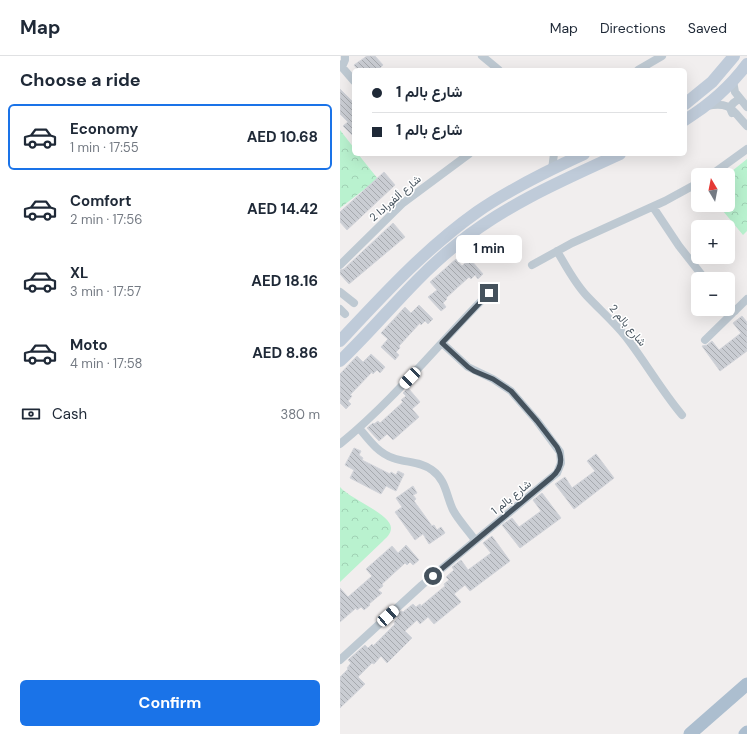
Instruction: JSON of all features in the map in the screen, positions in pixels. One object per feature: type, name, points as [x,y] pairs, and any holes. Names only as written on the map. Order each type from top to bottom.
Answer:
[{"type":"main road","points":[[690,734],[747,684]]},
{"type":"street","points":[[345,56],[341,66],[352,78]]},
{"type":"street","points":[[483,56],[497,68]]},
{"type":"street","points":[[641,68],[662,56]]},
{"type":"street","points":[[687,102],[712,82],[734,56]]},
{"type":"street","points":[[687,119],[706,106],[733,81],[747,64]]},
{"type":"street","points":[[733,81],[735,92],[747,107]]},
{"type":"street","points":[[730,108],[734,102],[740,99]]},
{"type":"street","points":[[706,106],[722,104],[730,108],[746,122]]},
{"type":"street","points":[[721,168],[747,149]]},
{"type":"street","name":"شارع ألفورادا 2","points":[[340,265],[403,203],[466,156]]},
{"type":"street","points":[[552,169],[554,156]]},
{"type":"street","points":[[340,341],[403,274],[456,228],[493,201],[576,156]]},
{"type":"street","points":[[340,361],[413,284],[444,255],[472,232],[526,198],[606,156]]},
{"type":"street","points":[[570,176],[615,156]]},
{"type":"street","points":[[532,265],[557,251],[653,207],[691,187]]},
{"type":"street","points":[[653,207],[679,246],[699,272]]},
{"type":"street","points":[[444,255],[442,250],[443,246],[454,235],[456,228]]},
{"type":"street","name":"شارع بالم 2","points":[[557,251],[572,277],[586,295],[626,337],[661,389],[682,415]]},
{"type":"street","points":[[340,292],[354,303]]},
{"type":"street","points":[[340,444],[393,395],[489,293]]},
{"type":"street","points":[[735,311],[747,299]]},
{"type":"street","points":[[705,340],[730,316]]},
{"type":"street","name":"شارع بالم 1","points":[[340,660],[422,585],[557,473],[561,463],[561,457],[557,447],[511,391],[493,379],[468,367],[442,343]]},
{"type":"street","points":[[359,428],[373,445],[383,453],[394,458],[427,466],[438,475],[445,487],[454,512],[475,540]]},
{"type":"green space","points":[[340,130],[352,145],[352,156],[360,156],[378,179],[340,208]]},
{"type":"green space","points":[[747,159],[747,231],[743,235],[735,225],[735,220],[730,220],[724,212],[735,212],[735,169]]},
{"type":"green space","points":[[340,487],[345,492],[378,512],[389,523],[391,528],[387,537],[340,582]]},
{"type":"building","points":[[367,56],[375,56],[383,65],[380,68],[356,68],[354,65]]},
{"type":"building","points":[[340,89],[352,101],[352,135],[343,126],[348,122],[340,114]]},
{"type":"building","points":[[384,172],[395,185],[347,230],[340,222],[340,212]]},
{"type":"building","points":[[393,223],[405,237],[349,284],[340,274],[340,270],[344,269]]},
{"type":"building","points":[[456,259],[462,266],[470,259],[483,274],[478,279],[475,275],[471,279],[469,277],[446,298],[447,299],[443,303],[446,307],[441,311],[428,297],[437,290],[430,282]]},
{"type":"building","points":[[419,305],[433,319],[428,324],[425,321],[421,325],[420,323],[399,346],[400,348],[396,352],[399,355],[395,360],[381,347],[388,339],[381,333],[405,307],[411,313]]},
{"type":"building","points":[[742,316],[747,322],[747,351],[720,371],[702,346],[707,345],[712,341],[719,350],[741,333],[733,323]]},
{"type":"building","points":[[371,354],[385,367],[380,373],[377,370],[373,374],[372,372],[350,395],[352,396],[348,401],[351,404],[346,409],[340,403],[340,374],[357,356],[363,362]]},
{"type":"building","points":[[408,388],[420,402],[412,409],[419,417],[393,440],[387,434],[379,441],[367,428],[378,421],[380,423],[403,402],[401,400],[406,396],[403,393]]},
{"type":"building","points":[[354,448],[361,451],[359,455],[363,458],[362,460],[390,474],[391,472],[396,475],[398,471],[404,474],[396,491],[386,486],[381,494],[350,478],[354,470],[345,465]]},
{"type":"building","points":[[596,454],[614,478],[574,509],[555,484],[565,477],[572,488],[595,471],[587,461]]},
{"type":"building","points":[[413,486],[417,493],[413,495],[416,499],[414,501],[432,526],[434,525],[437,530],[441,527],[445,533],[429,544],[423,534],[415,540],[395,512],[402,507],[396,498]]},
{"type":"building","points":[[542,493],[561,518],[520,548],[502,525],[512,518],[519,527],[541,511],[533,500]]},
{"type":"building","points":[[492,536],[510,561],[470,591],[465,585],[454,594],[461,602],[434,624],[428,617],[420,624],[417,620],[405,631],[412,638],[387,663],[381,656],[374,664],[372,663],[358,677],[365,684],[340,708],[340,677],[348,669],[347,668],[351,663],[348,660],[365,645],[368,648],[372,644],[373,646],[395,624],[394,622],[398,618],[396,616],[401,611],[403,612],[413,604],[416,607],[420,604],[421,606],[445,586],[444,584],[449,580],[446,577],[454,570],[452,567],[461,560],[468,570],[491,553],[483,543]]},
{"type":"building","points":[[406,545],[419,560],[413,565],[410,562],[407,565],[405,563],[382,584],[383,586],[378,590],[382,593],[369,604],[370,605],[364,610],[361,607],[357,610],[356,608],[340,622],[340,588],[348,597],[372,576],[366,569],[392,546],[398,553]]},
{"type":"route","points":[[433,576],[557,473],[561,463],[560,452],[557,447],[516,396],[493,379],[468,367],[442,343],[489,293]]}]
